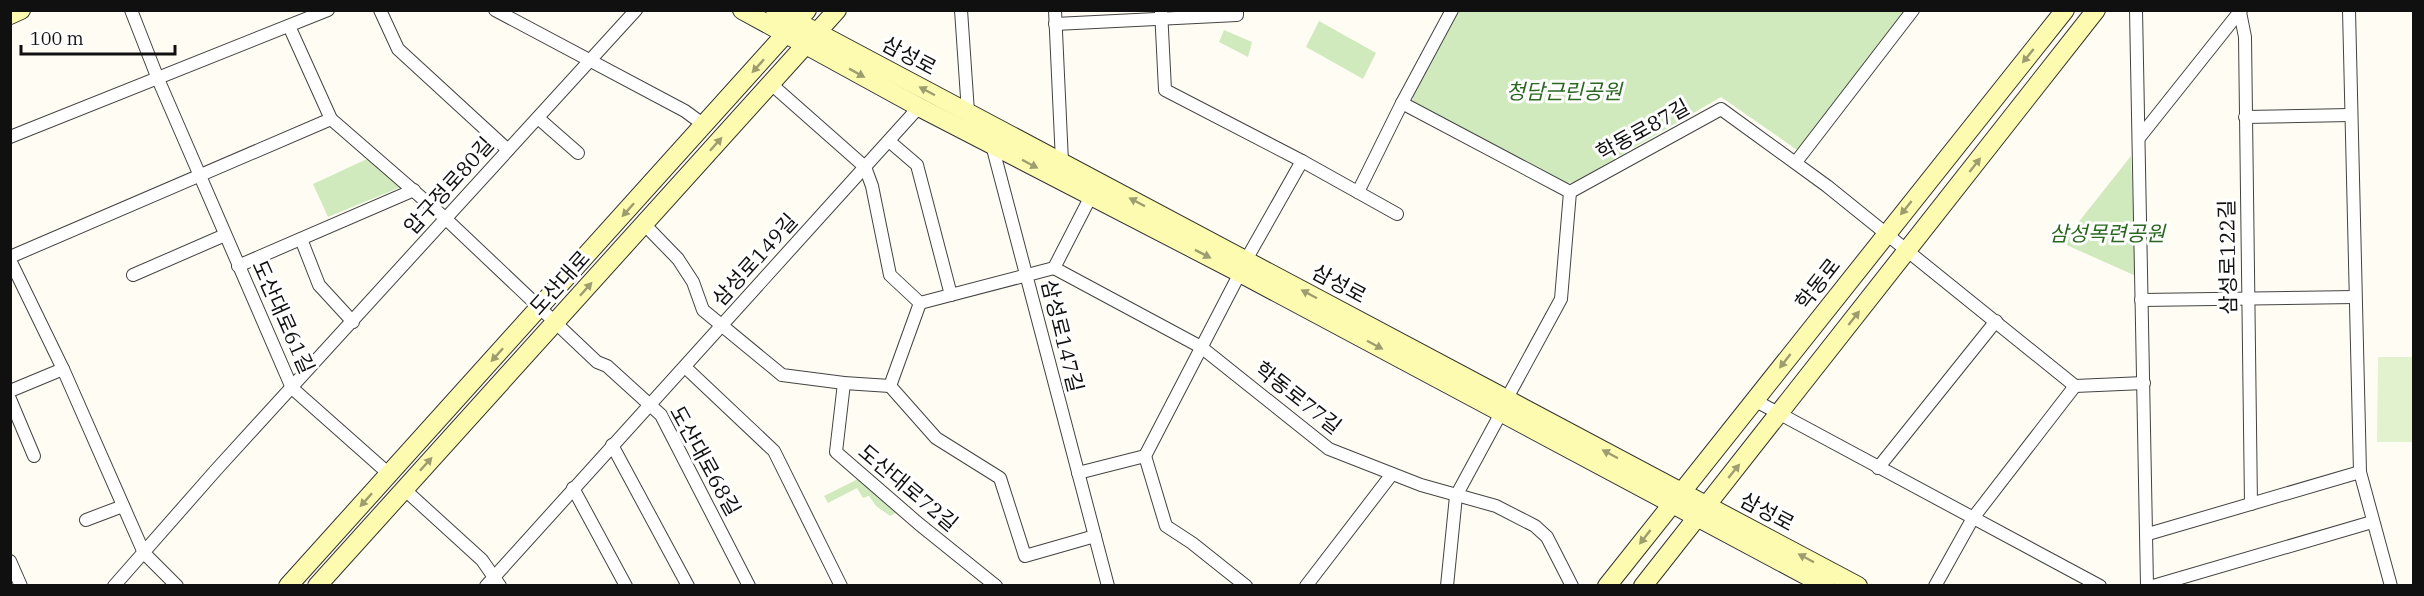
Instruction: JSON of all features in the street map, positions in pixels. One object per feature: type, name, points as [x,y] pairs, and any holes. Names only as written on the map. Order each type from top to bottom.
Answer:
[{"type":"main road","points":[[10,15],[21,10]]},
{"type":"main road","points":[[742,10],[797,22]]},
{"type":"main road","points":[[775,10],[797,22]]},
{"type":"main road","name":"도산대로","points":[[317,585],[837,10]]},
{"type":"main road","name":"학동로","points":[[1607,585],[2065,10]]},
{"type":"main road","points":[[1643,585],[2096,10]]},
{"type":"main road","name":"삼성로","points":[[797,22],[811,39],[919,107],[1091,196],[1243,266]]},
{"type":"main road","name":"도산대로","points":[[288,585],[797,22]]},
{"type":"main road","name":"삼성로","points":[[811,39],[968,112],[1062,162],[1243,266],[1702,511],[1826,585]]},
{"type":"main road","name":"삼성로","points":[[1702,511],[1858,585]]},
{"type":"street","name":"도산대로61길","points":[[131,10],[158,80],[292,388],[389,474]]},
{"type":"street","points":[[10,137],[158,80],[328,10]]},
{"type":"street","points":[[381,10],[398,49],[508,150]]},
{"type":"street","points":[[495,10],[685,111],[704,125]]},
{"type":"street","name":"압구정로80길","points":[[114,585],[636,10]]},
{"type":"street","points":[[961,10],[968,112]]},
{"type":"street","points":[[1054,10],[1062,162]]},
{"type":"street","points":[[1358,192],[1452,10]]},
{"type":"street","points":[[1796,162],[1913,10]]},
{"type":"street","points":[[2136,10],[2148,585]]},
{"type":"street","points":[[2349,10],[2360,471],[2391,585]]},
{"type":"street","points":[[2139,138],[2241,11]]},
{"type":"street","name":"삼성로122길","points":[[2241,11],[2245,37],[2251,504]]},
{"type":"street","points":[[1055,24],[1161,14],[1237,13]]},
{"type":"street","points":[[1161,14],[1165,90],[1397,213]]},
{"type":"street","points":[[177,585],[144,553],[63,369],[10,258],[331,119],[289,26]]},
{"type":"street","points":[[771,84],[865,166],[872,186],[890,275],[920,303]]},
{"type":"street","points":[[1402,103],[1570,192],[1561,299],[1456,496],[1447,585]]},
{"type":"street","name":"삼성로149길","points":[[494,582],[648,404],[723,326],[919,107]]},
{"type":"street","name":"학동로87길","points":[[1570,192],[1721,109],[1796,162],[2075,386]]},
{"type":"street","points":[[2245,117],[2350,116]]},
{"type":"street","points":[[538,118],[578,153]]},
{"type":"street","name":"도산대로68길","points":[[331,119],[445,218],[597,362],[607,366],[661,415],[749,585]]},
{"type":"street","points":[[889,141],[917,165],[951,295]]},
{"type":"street","name":"삼성로147길","points":[[992,145],[1108,585]]},
{"type":"street","points":[[1246,585],[1166,526],[1145,456],[1243,266],[1302,161]]},
{"type":"street","points":[[238,266],[414,190]]},
{"type":"street","points":[[920,303],[1054,268],[1091,196]]},
{"type":"street","points":[[644,224],[678,259],[693,282],[703,310],[782,375],[890,386],[936,438],[1000,478],[1025,556],[1095,536]]},
{"type":"street","points":[[133,275],[225,235]]},
{"type":"street","points":[[301,239],[319,285],[353,322]]},
{"type":"street","name":"학동로77길","points":[[1054,268],[1201,347],[1329,449],[1456,496],[1496,506],[1536,526],[1546,537],[1572,585]]},
{"type":"street","points":[[2141,300],[2355,297]]},
{"type":"street","points":[[890,386],[920,303]]},
{"type":"street","points":[[1878,468],[1996,321]]},
{"type":"street","points":[[685,367],[774,452],[841,585]]},
{"type":"street","points":[[10,391],[63,369]]},
{"type":"street","name":"도산대로72길","points":[[844,383],[836,452],[919,524],[996,585]]},
{"type":"street","points":[[1935,585],[1972,518],[2075,386],[2144,383]]},
{"type":"street","points":[[10,399],[34,456]]},
{"type":"street","points":[[1754,400],[2100,585]]},
{"type":"street","points":[[612,446],[688,585]]},
{"type":"street","points":[[1078,473],[1145,456]]},
{"type":"street","points":[[2148,534],[2360,471]]},
{"type":"street","points":[[1306,585],[1392,474]]},
{"type":"street","points":[[573,488],[626,585]]},
{"type":"street","points":[[404,489],[482,560],[494,582]]},
{"type":"street","points":[[86,520],[123,506]]},
{"type":"street","points":[[2153,585],[2373,522]]},
{"type":"street","points":[[10,561],[21,585]]},
{"type":"green space","name":"청담근린공원","points":[[1459,11],[1912,11],[1800,152],[1721,97],[1575,182],[1560,184],[1413,104],[1413,95]]},
{"type":"green space","points":[[1319,21],[1376,53],[1363,79],[1306,47]]},
{"type":"green space","points":[[1224,30],[1252,42],[1248,57],[1219,42]]},
{"type":"green space","name":"삼성목련공원","points":[[2131,156],[2136,276],[2062,243]]},
{"type":"green space","points":[[369,158],[401,187],[328,217],[313,184]]},
{"type":"green space","points":[[2378,357],[2413,357],[2413,442],[2377,442]]},
{"type":"green space","points":[[858,479],[896,513],[890,516],[876,506],[869,496],[863,498],[857,488],[828,503],[824,496]]}]
